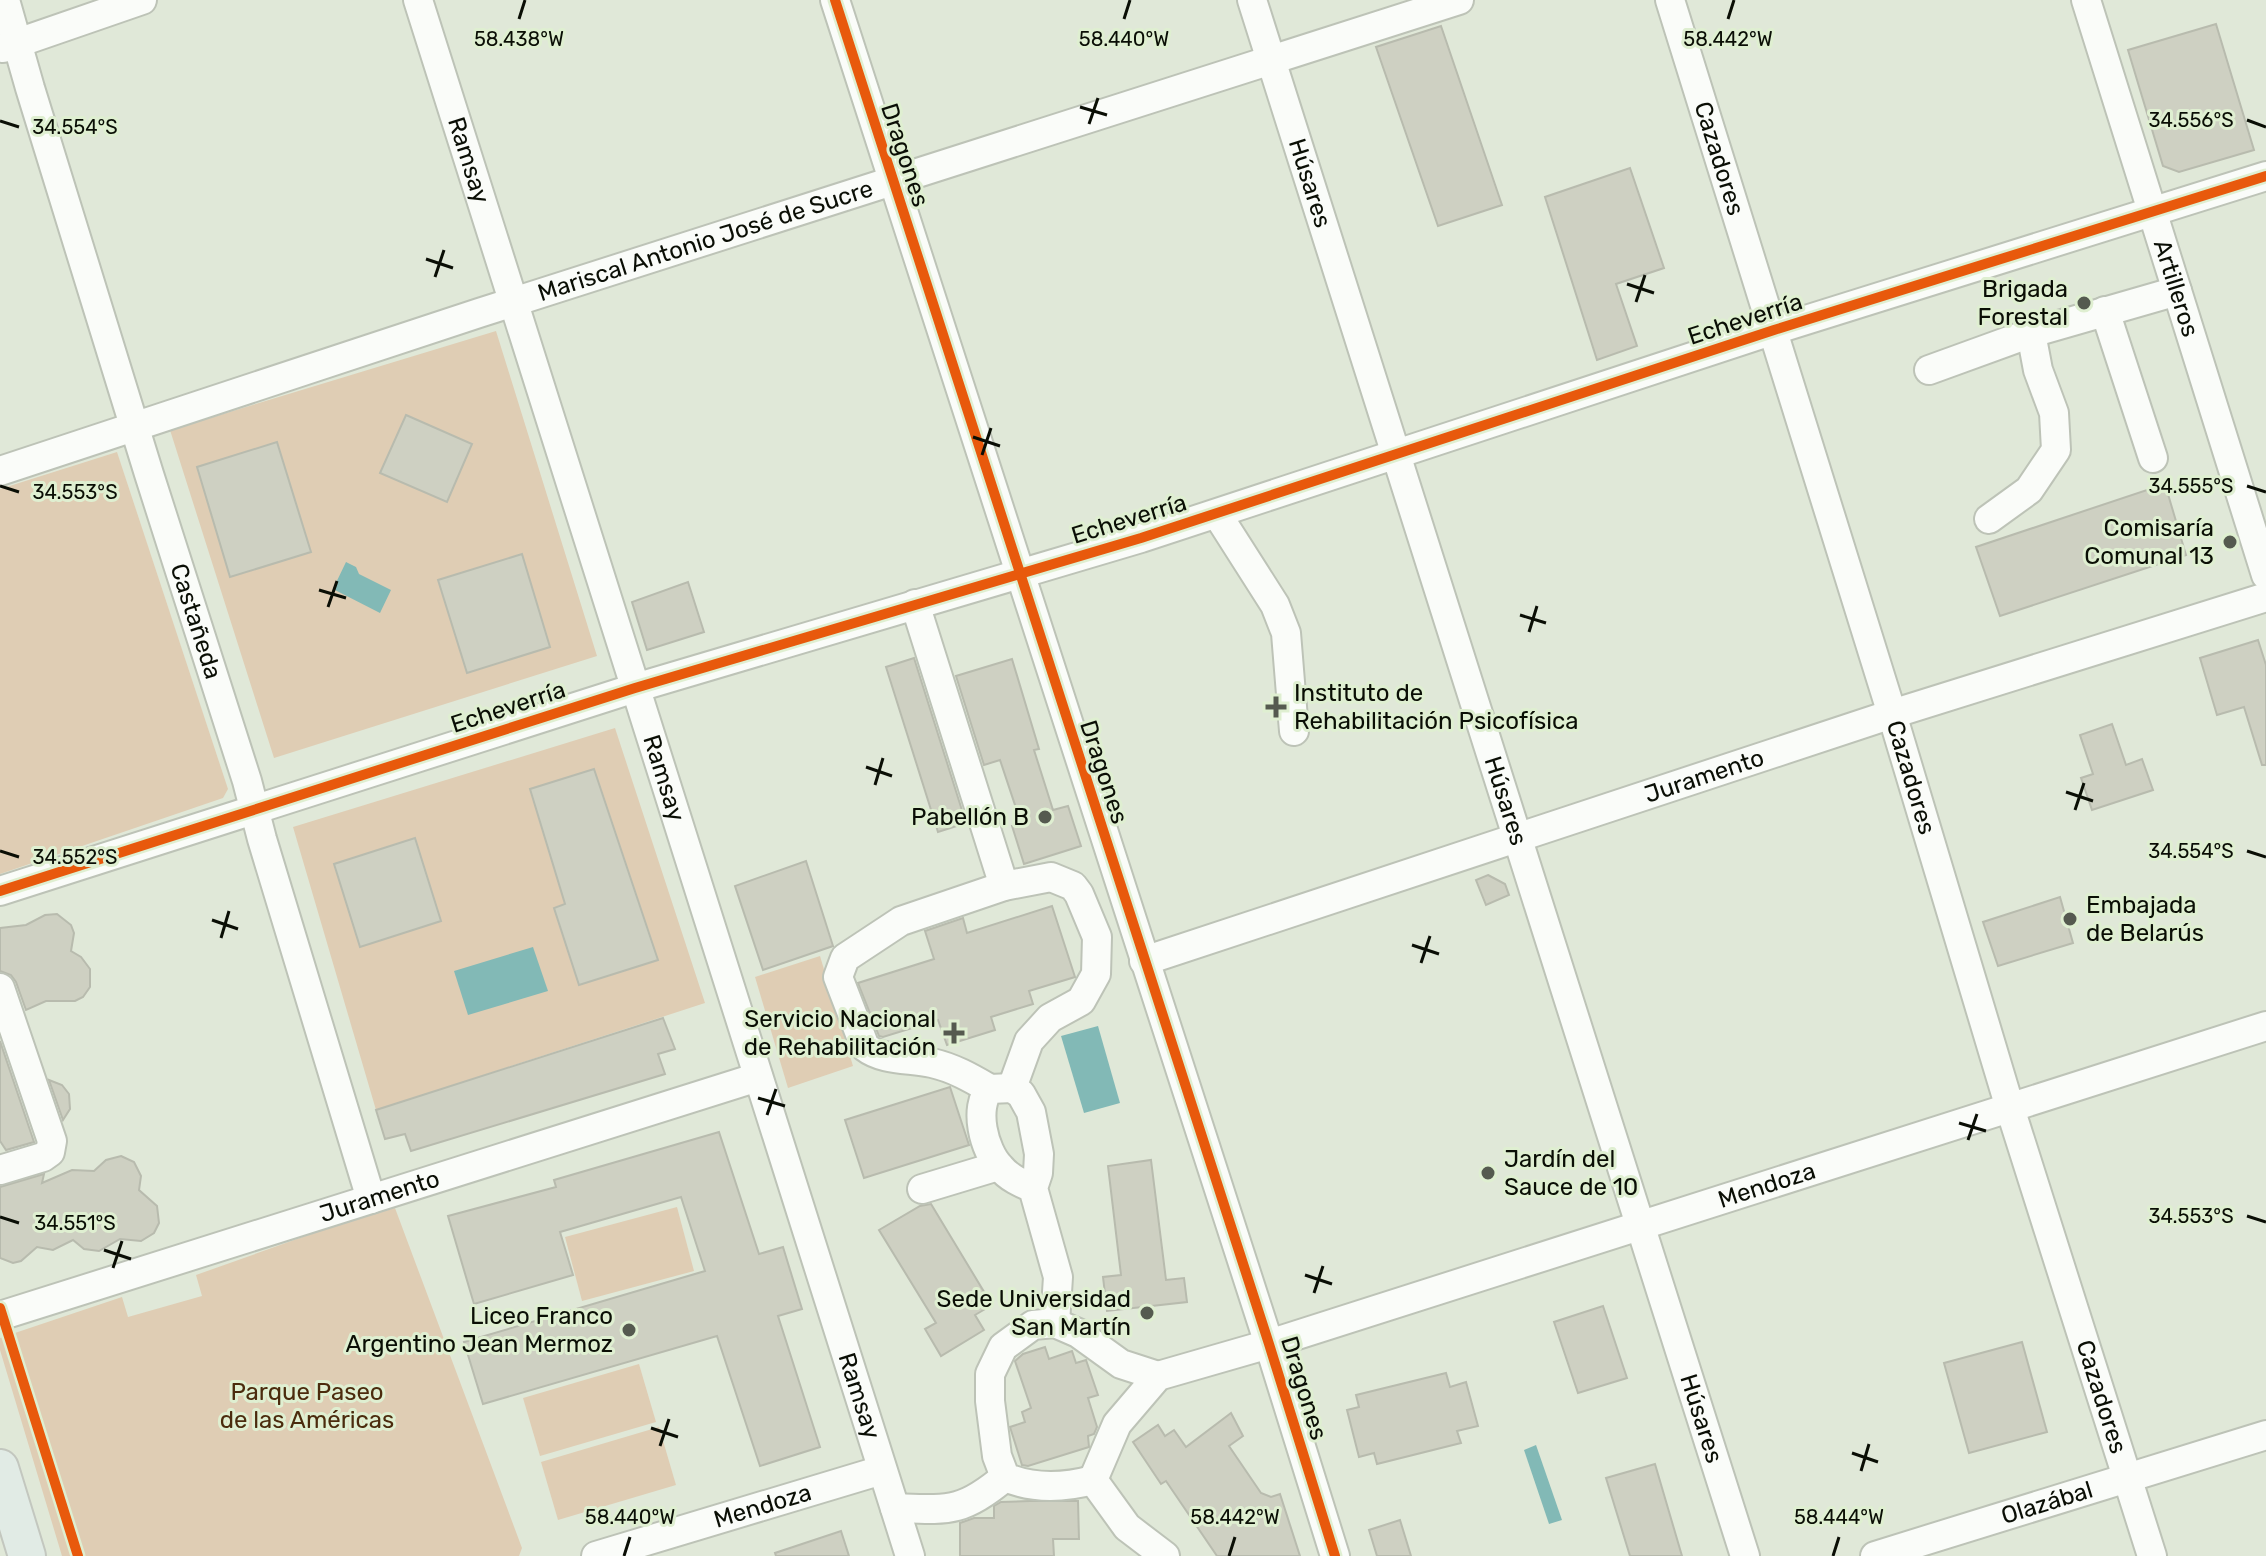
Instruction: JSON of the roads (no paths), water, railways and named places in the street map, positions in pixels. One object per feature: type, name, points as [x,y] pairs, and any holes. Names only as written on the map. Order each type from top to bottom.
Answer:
[{"type":"main road","points":[[0,1468],[27,1556]]},
{"type":"street","name":"Castañeda","points":[[5,0],[9,46],[134,426],[254,809],[371,1199]]},
{"type":"street","points":[[9,46],[142,0]]},
{"type":"street","name":"Ramsay","points":[[418,0],[910,1556]]},
{"type":"street","name":"Dragones","points":[[835,0],[1335,1556]]},
{"type":"street","name":"Húsares","points":[[1252,0],[1745,1556]]},
{"type":"street","name":"Mariscal Antonio José de Sucre","points":[[0,471],[1459,0]]},
{"type":"street","name":"Cazadores","points":[[1670,0],[1892,714],[2010,1108],[2152,1556]]},
{"type":"street","name":"Artilleros","points":[[2086,0],[2266,575]]},
{"type":"street","name":"Echeverría","points":[[0,891],[635,688],[1217,514],[1774,330],[2266,176]]},
{"type":"street","points":[[1929,370],[2031,333],[2177,291]]},
{"type":"street","points":[[2105,311],[2153,458]]},
{"type":"street","points":[[1989,519],[2029,490],[2056,450],[2054,413],[2038,370],[2031,333]]},
{"type":"street","points":[[1217,514],[1275,605],[1286,633],[1294,731]]},
{"type":"street","name":"Juramento","points":[[1144,961],[1892,714],[2266,597]]},
{"type":"street","points":[[915,604],[1004,886]]},
{"type":"street","points":[[1033,1188],[1014,1180],[998,1166],[985,1137],[981,1116],[983,1100],[1001,1088],[1029,1041],[1050,1018],[1081,1001],[1096,974],[1097,937],[1079,894],[1073,886],[1051,877],[1004,886],[901,921],[845,958],[838,977],[865,1047],[874,1054],[940,1066],[961,1072],[1001,1088],[1021,1094],[1031,1112],[1039,1154],[1033,1188],[1058,1277],[1055,1323]]},
{"type":"street","points":[[0,988],[6,1023],[52,1141],[50,1152],[43,1157],[0,1170]]},
{"type":"street","name":"Mendoza","points":[[1158,1376],[1269,1344],[2266,1026]]},
{"type":"street","name":"Juramento","points":[[0,1316],[758,1077]]},
{"type":"street","points":[[922,1189],[998,1166]]},
{"type":"street","points":[[1055,1323],[1078,1333],[1121,1364],[1158,1376],[1117,1424],[1093,1480],[1072,1485],[1042,1485],[1023,1484],[1005,1477],[997,1456],[990,1374],[1003,1347],[1033,1325],[1055,1323]]},
{"type":"street","name":"Olazábal","points":[[1875,1556],[2266,1435]]},
{"type":"street","name":"Mendoza","points":[[596,1556],[882,1470]]},
{"type":"street","points":[[895,1508],[946,1510],[980,1498],[1005,1477]]},
{"type":"street","points":[[1093,1480],[1127,1527],[1165,1556]]},
{"type":"water","points":[[346,562],[356,567],[359,574],[391,590],[380,613],[333,589]]},
{"type":"water","points":[[533,947],[548,991],[468,1015],[454,971]]},
{"type":"water","points":[[1098,1026],[1120,1103],[1084,1113],[1061,1036]]},
{"type":"water","points":[[1536,1445],[1562,1520],[1549,1524],[1524,1450]]},
{"type":"place","name":"Brigada Forestal","points":[[2084,303]]},
{"type":"place","name":"Comisaría Comunal 13","points":[[2230,542]]},
{"type":"place","name":"Instituto de Rehabilitación Psicofísica","points":[[1276,707]]},
{"type":"place","name":"Pabellón B","points":[[1045,817]]},
{"type":"place","name":"Embajada de Belarús","points":[[2070,919]]},
{"type":"place","name":"Servicio Nacional de Rehabilitación","points":[[954,1033]]},
{"type":"place","name":"Jardín del Sauce de 10","points":[[1488,1173]]},
{"type":"place","name":"Sede Universidad San Martín","points":[[1147,1313]]},
{"type":"place","name":"Liceo Franco Argentino Jean Mermoz","points":[[629,1330]]},
{"type":"park label","name":"Parque Paseo de las Américas","points":[[307,1406]]}]
